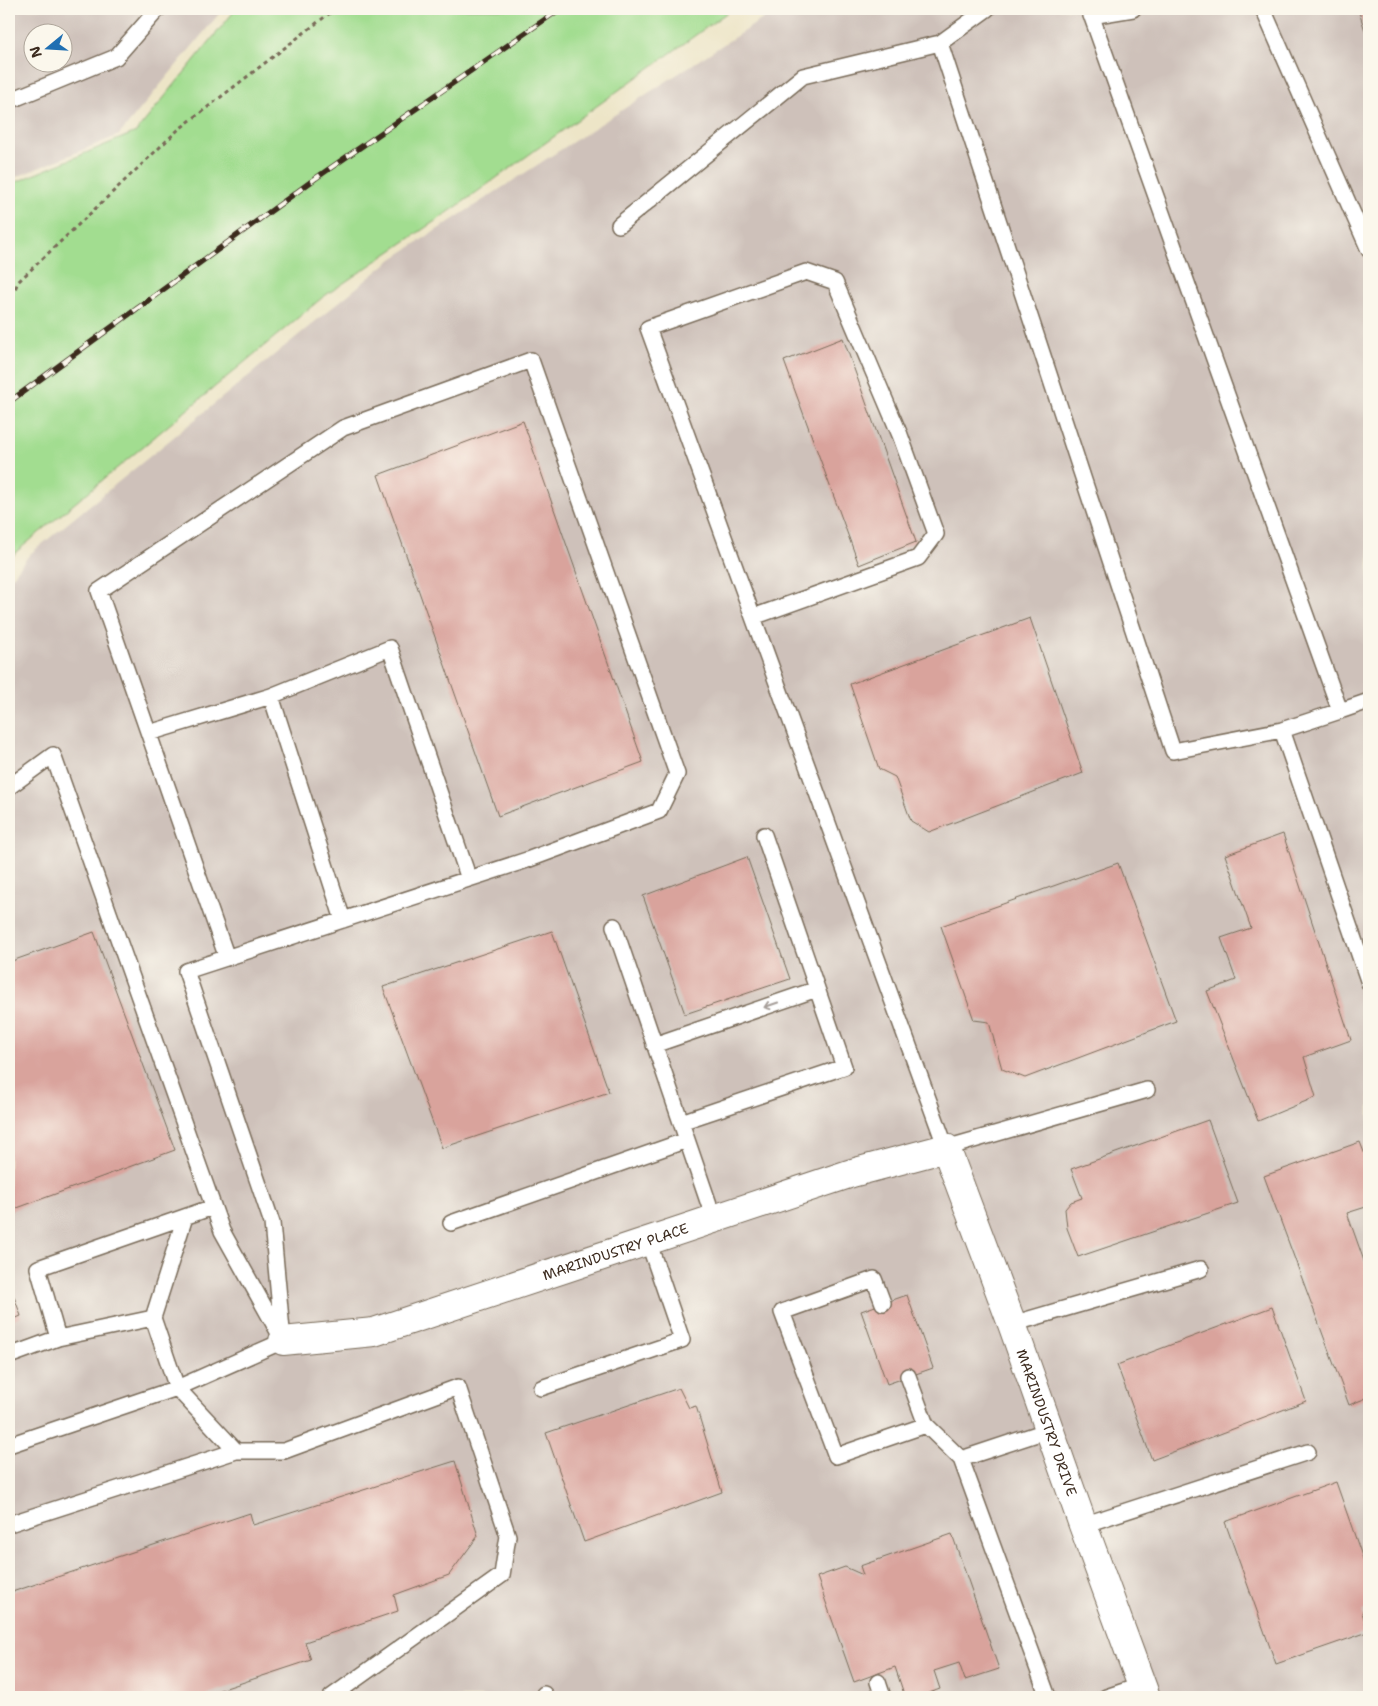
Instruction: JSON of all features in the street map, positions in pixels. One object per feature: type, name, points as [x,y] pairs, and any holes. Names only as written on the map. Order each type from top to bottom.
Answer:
[{"type":"street","name":"MARINDUSTRY PLACE","points":[[283,1341],[374,1332],[852,1172],[946,1148]]},
{"type":"street","name":"MARINDUSTRY DRIVE","points":[[946,1148],[1012,1324],[1144,1691]]},
{"type":"lane","points":[[9,101],[116,57],[158,9]]},
{"type":"lane","points":[[619,225],[803,76],[940,43],[987,9]]},
{"type":"lane","points":[[1133,9],[1090,12],[1340,711]]},
{"type":"lane","points":[[1262,9],[1369,250]]},
{"type":"lane","points":[[940,43],[1173,751],[1282,730],[1369,701]]},
{"type":"lane","points":[[753,617],[918,558],[936,534],[900,435],[835,282],[806,272],[648,328],[753,617],[946,1148],[1147,1090]]},
{"type":"lane","points":[[227,958],[99,591],[343,428],[531,360],[677,774],[659,811],[527,860],[227,958],[186,971],[272,1223],[283,1341]]},
{"type":"lane","points":[[149,733],[271,696],[390,648],[468,879]]},
{"type":"lane","points":[[271,696],[343,920]]},
{"type":"lane","points":[[1282,730],[1366,963],[1369,984]]},
{"type":"lane","points":[[9,787],[53,755],[222,1231],[283,1341]]},
{"type":"lane","points":[[681,1122],[844,1067],[764,835]]},
{"type":"lane","points":[[614,926],[714,1219]]},
{"type":"lane","points":[[654,1045],[817,989]]},
{"type":"lane","points":[[451,1223],[687,1140]]},
{"type":"lane","points":[[58,1338],[38,1268],[213,1207]]},
{"type":"lane","points":[[185,1217],[153,1318],[177,1388],[236,1451]]},
{"type":"lane","points":[[541,1388],[682,1340],[648,1241]]},
{"type":"lane","points":[[1012,1324],[1201,1269]]},
{"type":"lane","points":[[883,1303],[874,1280],[782,1312],[836,1456],[926,1425]]},
{"type":"lane","points":[[9,1356],[58,1338],[153,1318]]},
{"type":"lane","points":[[9,1445],[177,1388],[283,1341]]},
{"type":"lane","points":[[908,1376],[926,1425],[961,1459],[1048,1697]]},
{"type":"lane","points":[[9,1524],[236,1451],[284,1451],[458,1387],[508,1536],[502,1575],[331,1697]]},
{"type":"lane","points":[[961,1459],[1049,1430]]},
{"type":"lane","points":[[1083,1525],[1308,1452]]},
{"type":"lane","points":[[878,1682],[884,1697]]},
{"type":"lane","points":[[1106,1697],[1144,1691]]},
{"type":"path","points":[[9,303],[18,282],[178,130],[336,9]]},
{"type":"shaded area","points":[[9,9],[223,9],[119,135],[9,180]]},
{"type":"shaded area","points":[[778,9],[1369,9],[1369,1697],[9,1697],[9,581],[30,554],[392,259]]},
{"type":"green space","points":[[236,9],[732,9],[456,207],[323,297],[16,552],[9,561],[9,185],[136,132]]},
{"type":"building","points":[[1358,9],[1369,9],[1369,43]]},
{"type":"building","points":[[843,338],[916,542],[859,565],[784,361]]},
{"type":"building","points":[[523,421],[643,762],[498,816],[378,475]]},
{"type":"building","points":[[1030,618],[1083,773],[929,832],[911,821],[895,777],[879,769],[850,684]]},
{"type":"building","points":[[1283,834],[1351,1040],[1304,1057],[1316,1097],[1258,1121],[1207,991],[1236,980],[1221,938],[1251,928],[1225,855]]},
{"type":"building","points":[[747,857],[790,979],[685,1014],[643,896]]},
{"type":"building","points":[[1118,863],[1176,1021],[1025,1078],[1002,1069],[989,1022],[974,1020],[941,926]]},
{"type":"building","points":[[552,931],[609,1092],[442,1148],[383,987]]},
{"type":"building","points":[[94,932],[175,1150],[9,1211],[9,962]]},
{"type":"building","points":[[1208,1120],[1238,1203],[1078,1257],[1067,1228],[1065,1209],[1071,1202],[1082,1198],[1071,1169]]},
{"type":"building","points":[[1360,1142],[1369,1165],[1369,1206],[1347,1213],[1369,1275],[1369,1397],[1349,1405],[1264,1176]]},
{"type":"building","points":[[9,1283],[21,1316],[9,1321]]},
{"type":"building","points":[[907,1295],[933,1368],[887,1384],[861,1311]]},
{"type":"building","points":[[1272,1307],[1306,1401],[1152,1460],[1117,1365]]},
{"type":"building","points":[[679,1388],[689,1408],[696,1406],[722,1492],[584,1542],[546,1433]]},
{"type":"building","points":[[455,1461],[478,1536],[449,1575],[394,1595],[398,1611],[305,1642],[311,1660],[208,1694],[209,1697],[9,1697],[9,1593],[250,1513],[253,1525]]},
{"type":"building","points":[[1336,1482],[1369,1576],[1369,1610],[1362,1612],[1368,1632],[1276,1664],[1225,1522]]},
{"type":"building","points":[[952,1534],[999,1669],[965,1680],[959,1663],[934,1671],[940,1689],[918,1697],[905,1697],[895,1667],[854,1682],[817,1577],[845,1567],[863,1575],[860,1566]]},
{"type":"railway","points":[[9,402],[316,178],[560,9]]}]
